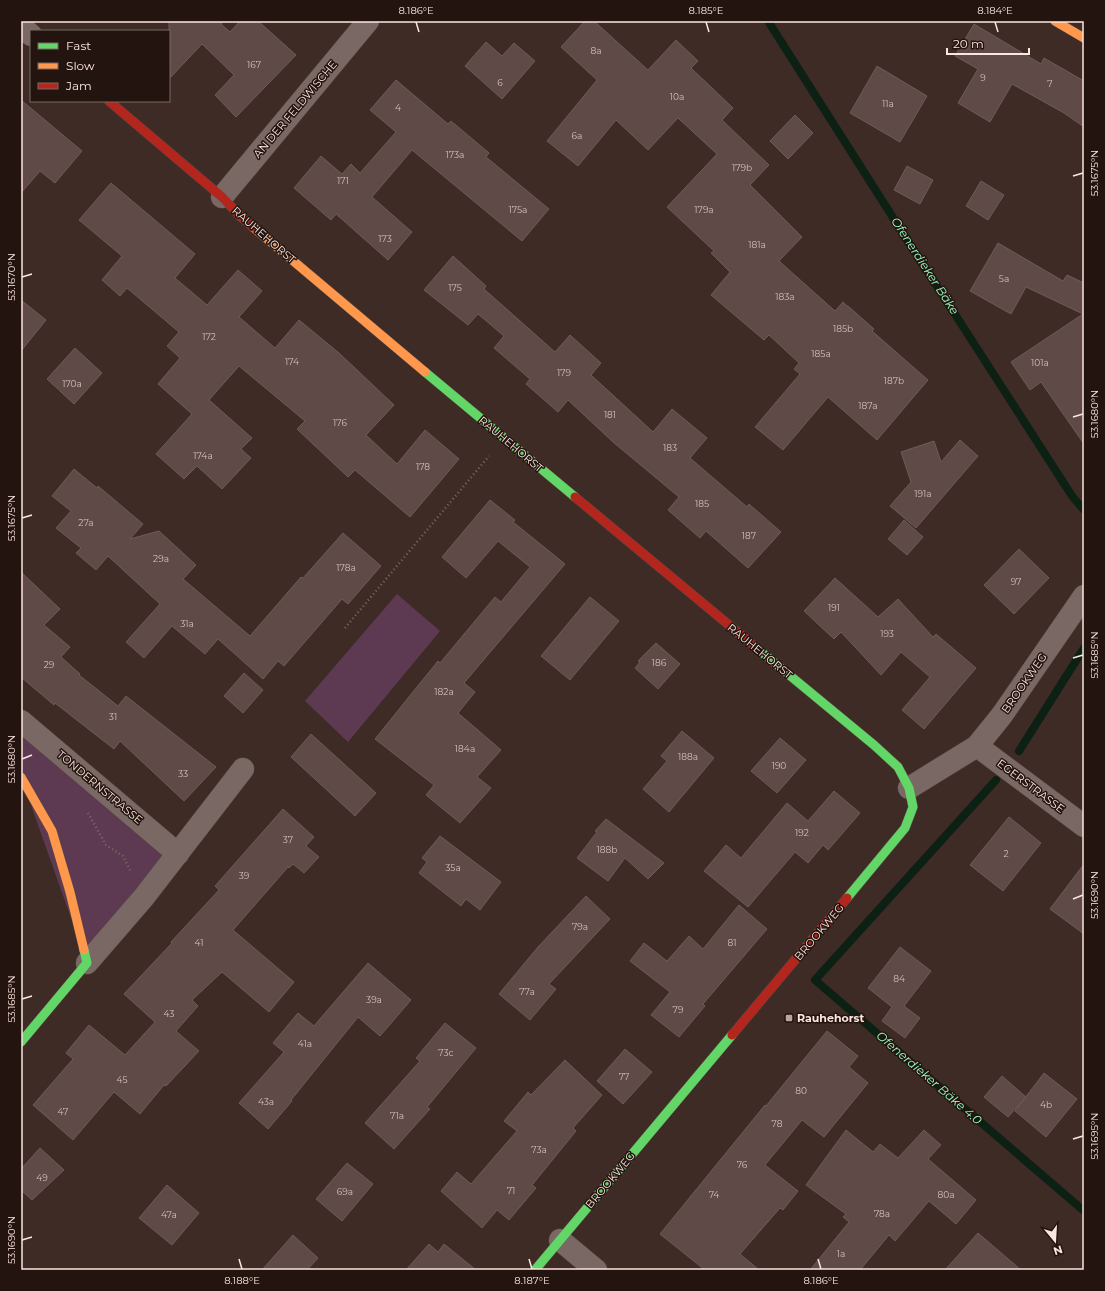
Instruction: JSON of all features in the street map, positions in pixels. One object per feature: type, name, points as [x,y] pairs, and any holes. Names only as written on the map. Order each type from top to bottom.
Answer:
[{"type":"street","name":"AN DER FELDWISCHE","points":[[222,197],[368,21]]},
{"type":"street","points":[[1055,21],[1084,38]]},
{"type":"street","points":[[21,26],[30,34]]},
{"type":"street","name":"RAUHEHORST","points":[[110,102],[222,197],[246,220],[504,438],[874,745],[898,767],[909,788]]},
{"type":"street","name":"BROOKWEG","points":[[535,1270],[759,1005],[905,828],[913,807],[909,788],[977,746],[1002,715],[1084,596]]},
{"type":"street","name":"TONDERNSTRASSE","points":[[21,721],[178,854]]},
{"type":"street","name":"EGERSTRASSE","points":[[977,746],[1084,826]]},
{"type":"street","points":[[21,1042],[144,897],[243,769]]},
{"type":"street","points":[[21,777],[52,831],[70,892],[88,963]]},
{"type":"street","points":[[560,1240],[596,1270]]},
{"type":"path","points":[[345,628],[504,438]]},
{"type":"path","points":[[87,777],[83,802],[106,845],[123,856],[144,897]]},
{"type":"shaded area","points":[[397,594],[440,631],[348,742],[305,701]]},
{"type":"shaded area","points":[[21,723],[178,854],[87,963],[21,777]]},
{"type":"building","points":[[169,21],[224,21],[221,24],[230,32],[240,21],[258,21],[296,55],[236,117],[215,95],[234,75],[202,44],[170,78]]},
{"type":"building","points":[[585,21],[594,21],[648,70],[676,40],[698,61],[691,68],[733,108],[722,120],[769,165],[750,185],[802,237],[779,261],[835,311],[843,302],[874,329],[872,331],[928,380],[877,440],[828,397],[783,450],[755,427],[800,374],[794,369],[799,363],[769,335],[764,340],[711,295],[730,272],[711,253],[714,251],[667,207],[717,154],[678,118],[648,150],[616,120],[578,166],[547,141],[597,80],[561,47]]},
{"type":"building","points":[[974,24],[1041,64],[1044,58],[1084,81],[1084,127],[1064,113],[1012,84],[990,122],[958,103],[978,69],[955,56]]},
{"type":"building","points":[[486,42],[502,56],[514,43],[535,61],[502,99],[465,66]]},
{"type":"building","points":[[877,66],[927,96],[900,142],[850,113]]},
{"type":"building","points":[[396,80],[448,124],[451,121],[489,153],[486,157],[549,209],[522,241],[412,150],[372,197],[412,232],[388,260],[336,214],[331,220],[294,188],[321,156],[342,174],[351,164],[360,173],[396,132],[370,110]]},
{"type":"building","points":[[21,100],[82,151],[55,183],[40,171],[21,193]]},
{"type":"building","points":[[795,115],[813,133],[788,159],[770,141]]},
{"type":"building","points":[[907,166],[933,180],[920,204],[894,190]]},
{"type":"building","points":[[981,181],[1004,195],[988,220],[966,206]]},
{"type":"building","points":[[111,183],[195,254],[175,278],[207,305],[238,270],[262,291],[239,317],[275,348],[299,320],[339,353],[394,405],[366,435],[397,464],[425,430],[459,459],[410,517],[355,470],[348,477],[297,429],[305,421],[239,366],[209,400],[252,438],[241,449],[251,458],[222,489],[197,466],[184,479],[156,454],[192,414],[158,384],[180,358],[167,346],[179,332],[127,288],[120,296],[102,280],[122,256],[79,220]]},
{"type":"building","points":[[998,243],[1063,281],[1067,275],[1084,283],[1084,444],[1041,382],[1030,390],[1011,362],[1083,314],[1026,287],[1011,314],[970,291]]},
{"type":"building","points":[[453,256],[486,286],[484,289],[555,352],[570,335],[601,363],[591,375],[653,432],[672,409],[707,438],[690,458],[747,507],[749,504],[781,532],[748,568],[706,531],[700,538],[668,510],[679,497],[613,442],[568,400],[558,412],[526,384],[530,379],[494,348],[504,336],[478,314],[468,325],[424,290]]},
{"type":"building","points":[[21,300],[46,320],[21,351]]},
{"type":"building","points":[[75,348],[102,373],[74,404],[47,379]]},
{"type":"building","points":[[960,440],[978,456],[916,528],[890,506],[911,482],[901,452],[934,441],[941,462]]},
{"type":"building","points":[[74,469],[97,488],[98,486],[143,524],[130,539],[159,531],[196,565],[183,579],[250,636],[301,577],[303,578],[343,533],[381,566],[348,604],[342,599],[284,666],[278,661],[263,679],[218,639],[205,654],[172,626],[144,658],[126,642],[160,604],[108,556],[96,570],[76,553],[81,548],[56,528],[71,511],[52,496]]},
{"type":"building","points":[[490,500],[515,520],[513,522],[565,564],[464,683],[475,692],[458,713],[501,750],[477,777],[491,788],[460,823],[426,795],[434,785],[375,739],[438,661],[440,663],[495,597],[501,602],[530,567],[498,541],[466,578],[442,557]]},
{"type":"building","points":[[904,520],[923,537],[907,555],[888,539]]},
{"type":"building","points":[[1019,549],[1049,578],[1014,614],[984,585]]},
{"type":"building","points":[[21,572],[60,609],[44,625],[70,647],[61,657],[80,674],[79,675],[118,706],[126,696],[216,767],[184,801],[120,741],[114,749],[55,703],[54,705],[21,677]]},
{"type":"building","points":[[835,578],[878,617],[898,599],[933,637],[936,634],[976,668],[924,729],[902,710],[930,677],[901,652],[881,675],[841,632],[834,639],[804,611]]},
{"type":"building","points":[[590,597],[619,621],[570,680],[541,656]]},
{"type":"building","points":[[656,643],[680,664],[658,689],[635,668],[640,662],[638,661]]},
{"type":"building","points":[[244,673],[263,690],[243,713],[224,696]]},
{"type":"building","points":[[682,731],[714,758],[669,812],[643,789],[667,761],[661,756]]},
{"type":"building","points":[[311,734],[376,793],[355,816],[291,757]]},
{"type":"building","points":[[780,738],[806,760],[777,793],[751,771]]},
{"type":"building","points":[[834,791],[860,813],[828,850],[823,845],[808,863],[795,852],[748,907],[704,871],[726,845],[741,858],[787,803],[808,821]]},
{"type":"building","points":[[283,809],[314,837],[306,846],[319,857],[304,873],[293,864],[289,868],[288,867],[233,930],[294,982],[269,1012],[222,972],[192,1000],[198,1006],[176,1031],[199,1051],[166,1086],[164,1085],[140,1114],[114,1092],[73,1140],[33,1105],[73,1059],[66,1053],[89,1025],[125,1055],[155,1022],[124,994],[219,890],[215,886]]},
{"type":"building","points":[[1009,817],[1041,843],[1003,891],[970,865]]},
{"type":"building","points":[[606,819],[664,863],[648,879],[625,858],[608,881],[577,858],[597,832],[595,831]]},
{"type":"building","points":[[440,836],[501,882],[480,910],[466,899],[461,906],[419,873],[427,862],[422,858]]},
{"type":"building","points":[[1084,864],[1084,934],[1050,909]]},
{"type":"building","points":[[586,896],[610,919],[549,984],[556,989],[530,1020],[499,994],[538,947]]},
{"type":"building","points":[[739,905],[767,929],[703,1004],[705,1006],[679,1037],[651,1015],[670,992],[630,961],[644,943],[667,961],[689,936],[703,949]]},
{"type":"building","points":[[900,947],[931,971],[904,1006],[920,1018],[905,1038],[882,1021],[892,1007],[868,988]]},
{"type":"building","points":[[368,963],[411,1000],[380,1036],[358,1017],[268,1129],[239,1103],[284,1052],[273,1043],[298,1013],[314,1026]]},
{"type":"building","points":[[445,1023],[476,1048],[427,1107],[430,1109],[394,1149],[365,1123],[420,1061],[416,1058]]},
{"type":"building","points":[[827,1031],[858,1056],[849,1067],[868,1083],[824,1137],[802,1120],[765,1165],[798,1191],[783,1210],[780,1208],[740,1254],[759,1270],[705,1270],[660,1234]]},
{"type":"building","points":[[625,1049],[652,1072],[623,1104],[597,1081]]},
{"type":"building","points":[[565,1060],[602,1095],[573,1128],[576,1131],[532,1185],[536,1188],[509,1220],[497,1210],[482,1228],[441,1191],[457,1172],[471,1184],[517,1131],[504,1121],[528,1092],[531,1095]]},
{"type":"building","points":[[1044,1073],[1077,1099],[1046,1137],[1015,1111]]},
{"type":"building","points":[[1002,1076],[1026,1097],[1008,1117],[984,1097]]},
{"type":"building","points":[[846,1130],[873,1152],[880,1144],[898,1158],[924,1130],[941,1145],[928,1159],[976,1200],[956,1224],[929,1201],[895,1241],[889,1235],[860,1270],[810,1270],[849,1222],[843,1217],[846,1214],[806,1185]]},
{"type":"building","points":[[40,1148],[64,1170],[32,1200],[21,1190],[21,1169]]},
{"type":"building","points":[[347,1163],[373,1184],[342,1221],[316,1199]]},
{"type":"building","points":[[167,1185],[199,1213],[172,1245],[139,1218]]},
{"type":"building","points":[[978,1233],[1021,1270],[945,1270]]},
{"type":"building","points":[[293,1235],[318,1258],[307,1270],[262,1270]]},
{"type":"building","points":[[429,1244],[438,1252],[444,1244],[476,1270],[406,1270]]},
{"type":"waterway","name":"Ofenerdieker Bäke","points":[[768,21],[1072,496],[1084,510]]},
{"type":"waterway","name":"Ofenerdieker Bäke","points":[[1019,751],[1084,648]]},
{"type":"waterway","name":"Ofenerdieker Bäke 4.0","points":[[996,780],[815,980],[1084,1211]]},
{"type":"traffic: fast","points":[[425,372],[575,497]]},
{"type":"traffic: fast","points":[[759,650],[874,745],[898,767],[909,788],[913,807],[905,828],[847,898]]},
{"type":"traffic: fast","points":[[21,1042],[87,963],[84,950]]},
{"type":"traffic: fast","points":[[535,1270],[732,1035]]},
{"type":"traffic: slow","points":[[1055,21],[1084,38]]},
{"type":"traffic: slow","points":[[253,227],[425,372]]},
{"type":"traffic: slow","points":[[21,777],[52,831],[70,892],[84,950]]},
{"type":"traffic: jam","points":[[110,102],[222,197],[253,227]]},
{"type":"traffic: jam","points":[[575,497],[759,650]]},
{"type":"traffic: jam","points":[[732,1035],[847,898]]},
{"type":"place","name":"Rauhehorst","points":[[789,1018]]}]
